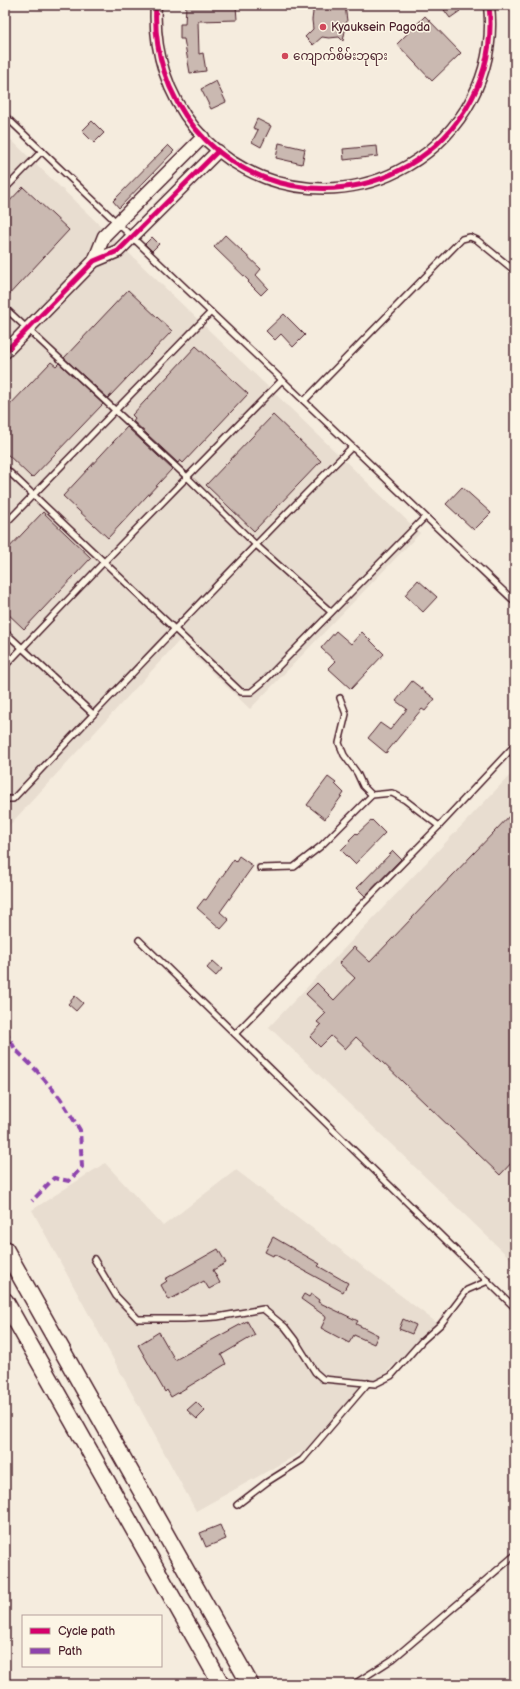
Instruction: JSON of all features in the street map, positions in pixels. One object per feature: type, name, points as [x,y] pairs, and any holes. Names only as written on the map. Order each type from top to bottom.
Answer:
[{"type":"highway","points":[[5,1249],[250,1684]]},
{"type":"highway","points":[[5,1301],[221,1684]]},
{"type":"street","points":[[156,5],[157,46],[164,75],[176,102],[203,137],[218,151],[239,166],[264,177],[289,185],[315,188],[342,188],[368,183],[405,168],[427,153],[446,135],[469,103],[480,79],[487,53],[490,27],[489,5]]},
{"type":"street","points":[[94,261],[104,236],[203,137]]},
{"type":"street","points":[[5,352],[94,261],[118,251],[218,151]]},
{"type":"lane","points":[[5,116],[515,602]]},
{"type":"lane","points":[[5,189],[42,151]]},
{"type":"lane","points":[[304,401],[462,239],[470,237],[477,240],[515,271]]},
{"type":"lane","points":[[5,308],[187,477],[255,544],[332,612]]},
{"type":"lane","points":[[5,524],[116,412],[211,312]]},
{"type":"lane","points":[[5,666],[104,562],[282,380]]},
{"type":"lane","points":[[5,799],[13,799],[93,714],[176,630],[255,544],[352,447]]},
{"type":"lane","points":[[5,468],[241,692],[251,692],[425,517]]},
{"type":"lane","points":[[5,632],[93,714]]},
{"type":"lane","points":[[340,698],[346,714],[339,743],[344,755],[357,773],[363,786],[372,795]]},
{"type":"lane","points":[[235,1034],[439,826],[515,745]]},
{"type":"lane","points":[[260,868],[294,867],[321,846],[372,795],[392,793],[405,800],[439,826]]},
{"type":"lane","points":[[139,940],[515,1308]]},
{"type":"lane","points":[[94,1259],[116,1296],[138,1319],[184,1319],[211,1317],[263,1309],[285,1326],[315,1372],[323,1379],[376,1384],[391,1376],[422,1341],[441,1324],[467,1290],[488,1281]]},
{"type":"lane","points":[[237,1506],[267,1482],[302,1460],[368,1383]]},
{"type":"lane","points":[[354,1684],[393,1659],[515,1555]]},
{"type":"shaded area","points":[[5,134],[420,533],[250,709],[179,641],[5,830]]},
{"type":"shaded area","points":[[515,770],[515,1263],[269,1027]]},
{"type":"shaded area","points":[[105,1163],[163,1226],[236,1170],[437,1323],[309,1448],[196,1511],[32,1210]]},
{"type":"building","points":[[186,5],[236,5],[237,20],[198,21],[199,54],[203,53],[206,71],[190,73],[184,39],[180,39],[180,24],[185,24]]},
{"type":"building","points":[[308,5],[345,5],[347,21],[343,41],[339,37],[322,37],[313,45],[305,37],[313,29],[313,12]]},
{"type":"building","points":[[451,5],[455,5],[460,11],[450,18],[444,10]]},
{"type":"building","points":[[425,16],[461,53],[432,81],[397,44]]},
{"type":"building","points":[[216,81],[226,102],[211,109],[201,89]]},
{"type":"building","points":[[257,119],[271,126],[261,147],[252,142],[258,130],[253,128]]},
{"type":"building","points":[[92,121],[104,133],[94,143],[82,131]]},
{"type":"building","points":[[279,143],[305,149],[302,164],[276,158]]},
{"type":"building","points":[[168,145],[174,151],[119,208],[113,201]]},
{"type":"building","points":[[377,146],[378,156],[344,160],[343,149]]},
{"type":"building","points":[[23,187],[69,230],[5,299],[5,206]]},
{"type":"building","points":[[225,235],[261,269],[256,275],[268,288],[261,295],[248,282],[249,281],[214,247]]},
{"type":"building","points":[[152,237],[159,244],[152,251],[145,244]]},
{"type":"building","points":[[128,290],[172,331],[108,398],[64,358]]},
{"type":"building","points":[[284,314],[305,335],[293,347],[281,334],[275,340],[266,331]]},
{"type":"building","points":[[196,346],[248,394],[183,463],[180,460],[178,463],[133,421],[135,418],[132,415]]},
{"type":"building","points":[[51,362],[56,366],[59,363],[103,404],[32,478],[5,452],[5,410]]},
{"type":"building","points":[[273,415],[321,461],[254,531],[206,485]]},
{"type":"building","points":[[127,427],[172,469],[108,538],[63,496]]},
{"type":"building","points":[[462,487],[491,513],[474,530],[446,504]]},
{"type":"building","points":[[43,512],[91,558],[24,629],[5,611],[5,552]]},
{"type":"building","points":[[418,580],[437,597],[423,612],[405,595]]},
{"type":"building","points":[[336,631],[351,644],[362,632],[384,654],[351,689],[328,668],[335,661],[321,648]]},
{"type":"building","points":[[412,681],[435,699],[425,711],[422,709],[386,753],[368,738],[380,723],[390,730],[407,709],[396,701]]},
{"type":"building","points":[[328,777],[336,783],[335,784],[344,793],[325,819],[307,805]]},
{"type":"building","points":[[515,810],[515,1159],[500,1175],[356,1037],[345,1049],[331,1036],[320,1047],[310,1037],[321,1025],[317,1022],[326,1013],[306,994],[317,983],[334,1000],[355,978],[339,963],[354,947],[370,962]]},
{"type":"building","points":[[372,820],[385,833],[355,864],[341,850],[356,833],[357,834]]},
{"type":"building","points":[[393,851],[401,859],[365,896],[357,888]]},
{"type":"building","points":[[239,856],[253,866],[220,912],[229,920],[221,929],[197,908],[204,899],[206,900],[234,859],[236,861]]},
{"type":"building","points":[[213,961],[222,969],[216,976],[207,968]]},
{"type":"building","points":[[75,996],[83,1003],[76,1011],[68,1004]]},
{"type":"building","points":[[273,1237],[320,1264],[318,1266],[348,1283],[343,1292],[274,1254],[273,1256],[265,1252]]},
{"type":"building","points":[[218,1249],[226,1263],[213,1270],[220,1283],[209,1289],[204,1281],[169,1300],[161,1285],[167,1281],[165,1279]]},
{"type":"building","points":[[304,1294],[309,1297],[311,1294],[319,1300],[318,1302],[358,1321],[356,1324],[378,1335],[374,1344],[354,1335],[349,1343],[321,1328],[326,1318],[325,1316],[301,1299]]},
{"type":"building","points":[[403,1319],[416,1325],[412,1334],[399,1329]]},
{"type":"building","points":[[247,1321],[255,1335],[221,1355],[226,1364],[171,1397],[167,1390],[165,1392],[138,1345],[159,1332],[175,1360]]},
{"type":"building","points":[[196,1402],[205,1411],[197,1419],[187,1410]]},
{"type":"building","points":[[220,1525],[226,1539],[206,1547],[200,1533]]},
{"type":"marked path","points":[[5,1030],[15,1049],[37,1071],[60,1098],[80,1130],[82,1167],[69,1181],[54,1178],[32,1201]]},
{"type":"cycle path","points":[[156,5],[157,39],[164,72],[177,102],[195,128],[218,151],[245,169],[276,182],[310,188],[355,186],[388,176],[418,159],[444,137],[466,109],[473,97],[483,72],[490,32],[489,5]]},
{"type":"cycle path","points":[[5,352],[94,261],[118,251],[218,151]]},
{"type":"place","name":"Kyauksein Pagoda","points":[[323,27]]},
{"type":"place","name":"ကျောက်စိမ်းဘုရား","points":[[285,56]]}]
